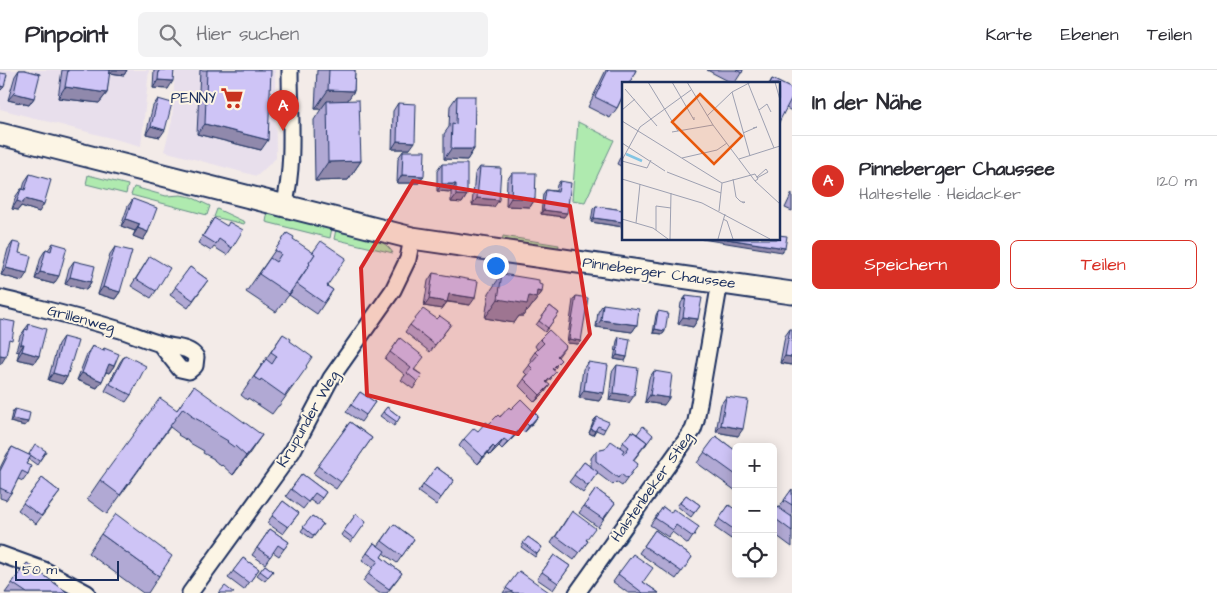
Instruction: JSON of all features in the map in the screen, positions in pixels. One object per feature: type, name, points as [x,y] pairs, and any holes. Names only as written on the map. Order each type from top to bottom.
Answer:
[{"type":"main road","name":"Pinneberger Chaussee","points":[[0,134],[412,238],[792,292]]},
{"type":"street","points":[[284,207],[290,170],[290,70]]},
{"type":"street","name":"Krupunder Weg","points":[[190,593],[292,452],[332,378],[393,290],[408,259],[412,238]]},
{"type":"street","name":"Halstenbeker Stieg","points":[[577,593],[693,430],[720,282]]},
{"type":"street","name":"Grillenweg","points":[[0,298],[86,320],[160,344]]},
{"type":"street","points":[[0,554],[44,570],[88,593]]},
{"type":"highlighted area","points":[[413,181],[570,206],[590,334],[518,434],[367,395],[361,268]]},
{"type":"shaded area","points":[[0,70],[149,70],[141,146],[0,109]]},
{"type":"shaded area","points":[[175,70],[275,70],[276,158],[257,176],[164,151],[172,121]]},
{"type":"green space","points":[[578,122],[614,140],[585,202],[572,200]]},
{"type":"green space","points":[[88,175],[128,185],[126,194],[86,184]]},
{"type":"green space","points":[[134,187],[166,196],[181,195],[191,197],[210,206],[207,215],[131,195]]},
{"type":"green space","points":[[217,209],[245,222],[244,224],[214,217]]},
{"type":"green space","points":[[268,211],[332,228],[330,238],[266,222]]},
{"type":"green space","points":[[336,229],[375,239],[382,242],[393,253],[334,239]]},
{"type":"green space","points":[[503,236],[559,245],[558,251],[502,243]]},
{"type":"building","points":[[19,70],[40,74],[34,98],[14,93]]},
{"type":"building","points":[[68,70],[110,70],[107,93],[65,87]]},
{"type":"building","points":[[159,70],[174,70],[173,81],[158,80]]},
{"type":"building","points":[[207,70],[271,70],[268,140],[205,124]]},
{"type":"building","points":[[329,70],[355,70],[354,91],[328,90]]},
{"type":"building","points":[[608,70],[636,70],[630,82],[622,82],[622,97],[617,108],[595,97]]},
{"type":"building","points":[[0,73],[7,74],[4,87],[0,86]]},
{"type":"building","points":[[780,83],[792,89],[792,97],[780,120]]},
{"type":"building","points":[[457,96],[475,96],[474,149],[451,149],[452,123],[456,124]]},
{"type":"building","points":[[158,99],[172,103],[165,130],[151,126]]},
{"type":"building","points":[[359,100],[361,161],[328,162],[327,101]]},
{"type":"building","points":[[398,103],[416,104],[415,142],[397,141]]},
{"type":"building","points":[[403,151],[425,151],[424,176],[402,175]]},
{"type":"building","points":[[442,164],[467,164],[467,195],[456,195],[456,184],[442,184]]},
{"type":"building","points":[[480,167],[501,168],[499,200],[477,198]]},
{"type":"building","points":[[512,173],[536,173],[535,199],[511,198]]},
{"type":"building","points":[[30,174],[51,180],[44,204],[25,199],[23,203],[17,201],[21,189],[25,190]]},
{"type":"building","points":[[560,181],[571,183],[567,213],[543,210],[546,190],[558,192]]},
{"type":"building","points":[[133,199],[157,208],[148,232],[138,228],[140,224],[126,219]]},
{"type":"building","points":[[596,206],[622,210],[622,222],[594,218]]},
{"type":"building","points":[[214,218],[227,226],[229,222],[243,230],[232,248],[219,239],[216,244],[203,236]]},
{"type":"building","points":[[287,233],[315,254],[289,294],[259,274],[270,258],[276,262],[281,254],[275,250]]},
{"type":"building","points":[[780,235],[787,236],[785,248],[733,240],[780,240]]},
{"type":"building","points":[[321,241],[346,258],[327,286],[333,290],[324,303],[297,284],[315,254],[313,252]]},
{"type":"building","points":[[13,242],[21,244],[19,253],[31,256],[27,273],[6,268]]},
{"type":"building","points":[[53,243],[67,247],[59,276],[40,272],[46,249],[51,251]]},
{"type":"building","points":[[115,247],[132,251],[120,292],[103,287]]},
{"type":"building","points":[[150,256],[170,268],[156,291],[136,279]]},
{"type":"building","points":[[74,261],[95,266],[91,282],[70,277]]},
{"type":"building","points":[[190,267],[208,280],[193,300],[175,287]]},
{"type":"building","points":[[433,273],[478,281],[475,298],[449,294],[447,302],[429,299]]},
{"type":"building","points":[[502,274],[539,280],[539,284],[543,285],[542,292],[537,291],[536,298],[529,296],[527,304],[498,299]]},
{"type":"building","points":[[576,296],[588,298],[581,341],[569,339]]},
{"type":"building","points":[[686,296],[702,298],[698,319],[683,317]]},
{"type":"building","points":[[603,304],[639,309],[637,325],[601,320]]},
{"type":"building","points":[[550,306],[559,313],[548,328],[539,321]]},
{"type":"building","points":[[423,309],[437,319],[440,316],[451,324],[435,345],[410,325]]},
{"type":"building","points":[[658,311],[668,313],[665,331],[655,329]]},
{"type":"building","points":[[0,319],[15,322],[12,340],[9,339],[6,356],[0,355]]},
{"type":"building","points":[[29,324],[46,329],[39,356],[22,351],[24,344],[21,344],[25,329],[28,330]]},
{"type":"building","points":[[790,329],[792,329],[792,357],[785,356]]},
{"type":"building","points":[[549,330],[566,346],[557,356],[561,360],[552,369],[556,372],[546,382],[550,385],[540,395],[524,379],[533,369],[529,365],[538,355],[535,352],[544,343],[540,339]]},
{"type":"building","points":[[283,334],[312,357],[307,367],[285,396],[261,379],[260,381],[254,377],[266,359],[272,364],[277,356],[271,352]]},
{"type":"building","points":[[63,337],[78,341],[67,377],[53,373]]},
{"type":"building","points":[[619,337],[630,339],[627,357],[617,355]]},
{"type":"building","points":[[400,338],[424,357],[414,370],[422,375],[418,382],[407,373],[411,368],[390,352]]},
{"type":"building","points":[[92,346],[119,354],[114,366],[109,364],[102,381],[82,373]]},
{"type":"building","points":[[125,355],[146,366],[131,395],[110,384]]},
{"type":"building","points":[[588,362],[608,365],[604,393],[584,390]]},
{"type":"building","points":[[617,365],[638,368],[634,396],[614,393]]},
{"type":"building","points":[[654,371],[672,374],[669,398],[650,395]]},
{"type":"building","points":[[194,386],[262,435],[246,456],[204,423],[191,416],[183,408],[120,495],[100,480],[160,398],[177,410]]},
{"type":"building","points":[[360,392],[375,402],[366,415],[351,405]]},
{"type":"building","points":[[726,397],[748,400],[743,429],[721,425]]},
{"type":"building","points":[[521,399],[538,416],[529,426],[526,423],[508,442],[504,439],[495,448],[493,446],[483,457],[464,439],[474,428],[478,431],[486,422],[489,424],[498,415],[500,417],[509,407],[511,409]]},
{"type":"building","points":[[387,407],[400,417],[397,422],[383,412]]},
{"type":"building","points":[[15,409],[30,413],[28,422],[12,419]]},
{"type":"building","points":[[597,417],[609,422],[605,429],[598,426],[595,431],[591,429]]},
{"type":"building","points":[[350,422],[372,438],[341,482],[318,466]]},
{"type":"building","points":[[643,426],[653,435],[645,446],[647,442],[637,434]]},
{"type":"building","points":[[632,431],[647,442],[633,460],[638,464],[627,479],[621,474],[618,478],[596,461],[596,451],[605,449],[611,441],[624,450],[622,453],[624,454],[629,447],[623,442]]},
{"type":"building","points":[[716,436],[732,448],[732,472],[704,452]]},
{"type":"building","points":[[35,444],[46,451],[39,461],[29,454]]},
{"type":"building","points":[[12,447],[31,456],[26,464],[31,466],[28,474],[22,471],[11,493],[0,488],[0,471]]},
{"type":"building","points":[[584,462],[598,472],[588,486],[574,475]]},
{"type":"building","points":[[436,467],[454,480],[441,498],[423,485]]},
{"type":"building","points":[[302,474],[326,492],[322,498],[315,493],[308,502],[291,489]]},
{"type":"building","points":[[42,478],[60,492],[41,516],[23,503]]},
{"type":"building","points":[[596,489],[615,503],[603,519],[584,506]]},
{"type":"building","points":[[792,489],[792,505],[784,500]]},
{"type":"building","points":[[686,495],[700,505],[694,513],[680,503]]},
{"type":"building","points":[[283,501],[299,513],[288,527],[272,516]]},
{"type":"building","points":[[729,505],[732,507],[732,528],[719,519]]},
{"type":"building","points":[[663,507],[671,513],[673,509],[699,527],[693,537],[676,525],[673,530],[655,518]]},
{"type":"building","points":[[777,507],[792,517],[792,531],[777,520]]},
{"type":"building","points":[[572,511],[595,528],[579,553],[556,536]]},
{"type":"building","points":[[116,514],[172,556],[159,576],[101,534]]},
{"type":"building","points":[[356,514],[366,522],[354,539],[344,531]]},
{"type":"building","points":[[312,516],[323,524],[314,536],[303,527]]},
{"type":"building","points":[[394,524],[414,539],[402,556],[382,541]]},
{"type":"building","points":[[270,529],[289,542],[284,549],[278,545],[270,557],[257,548]]},
{"type":"building","points":[[655,530],[692,557],[682,572],[644,546]]},
{"type":"building","points":[[528,537],[542,547],[537,554],[523,543]]},
{"type":"building","points":[[374,543],[385,551],[381,557],[402,573],[389,589],[368,574],[378,561],[367,553]]},
{"type":"building","points":[[633,554],[653,568],[643,582],[659,593],[643,593],[618,574]]},
{"type":"building","points":[[554,555],[570,566],[558,583],[542,572]]},
{"type":"building","points":[[243,558],[259,569],[249,583],[233,571]]},
{"type":"building","points":[[27,563],[68,593],[27,593],[12,583]]},
{"type":"building","points":[[265,565],[273,571],[268,577],[260,571]]},
{"type":"building","points":[[519,571],[549,592],[514,593],[506,588]]},
{"type":"building","points":[[225,586],[234,593],[219,593]]},
{"type":"waterway","points":[[655,496],[658,492]]},
{"type":"waterway","points":[[637,522],[643,514]]},
{"type":"waterway","points":[[623,542],[631,530]]},
{"type":"waterway","points":[[603,569],[614,554]]},
{"type":"place","name":"PENNY","points":[[232,98]]},
{"type":"place","name":"Pinneberger Chaussee","points":[[283,131]]}]
